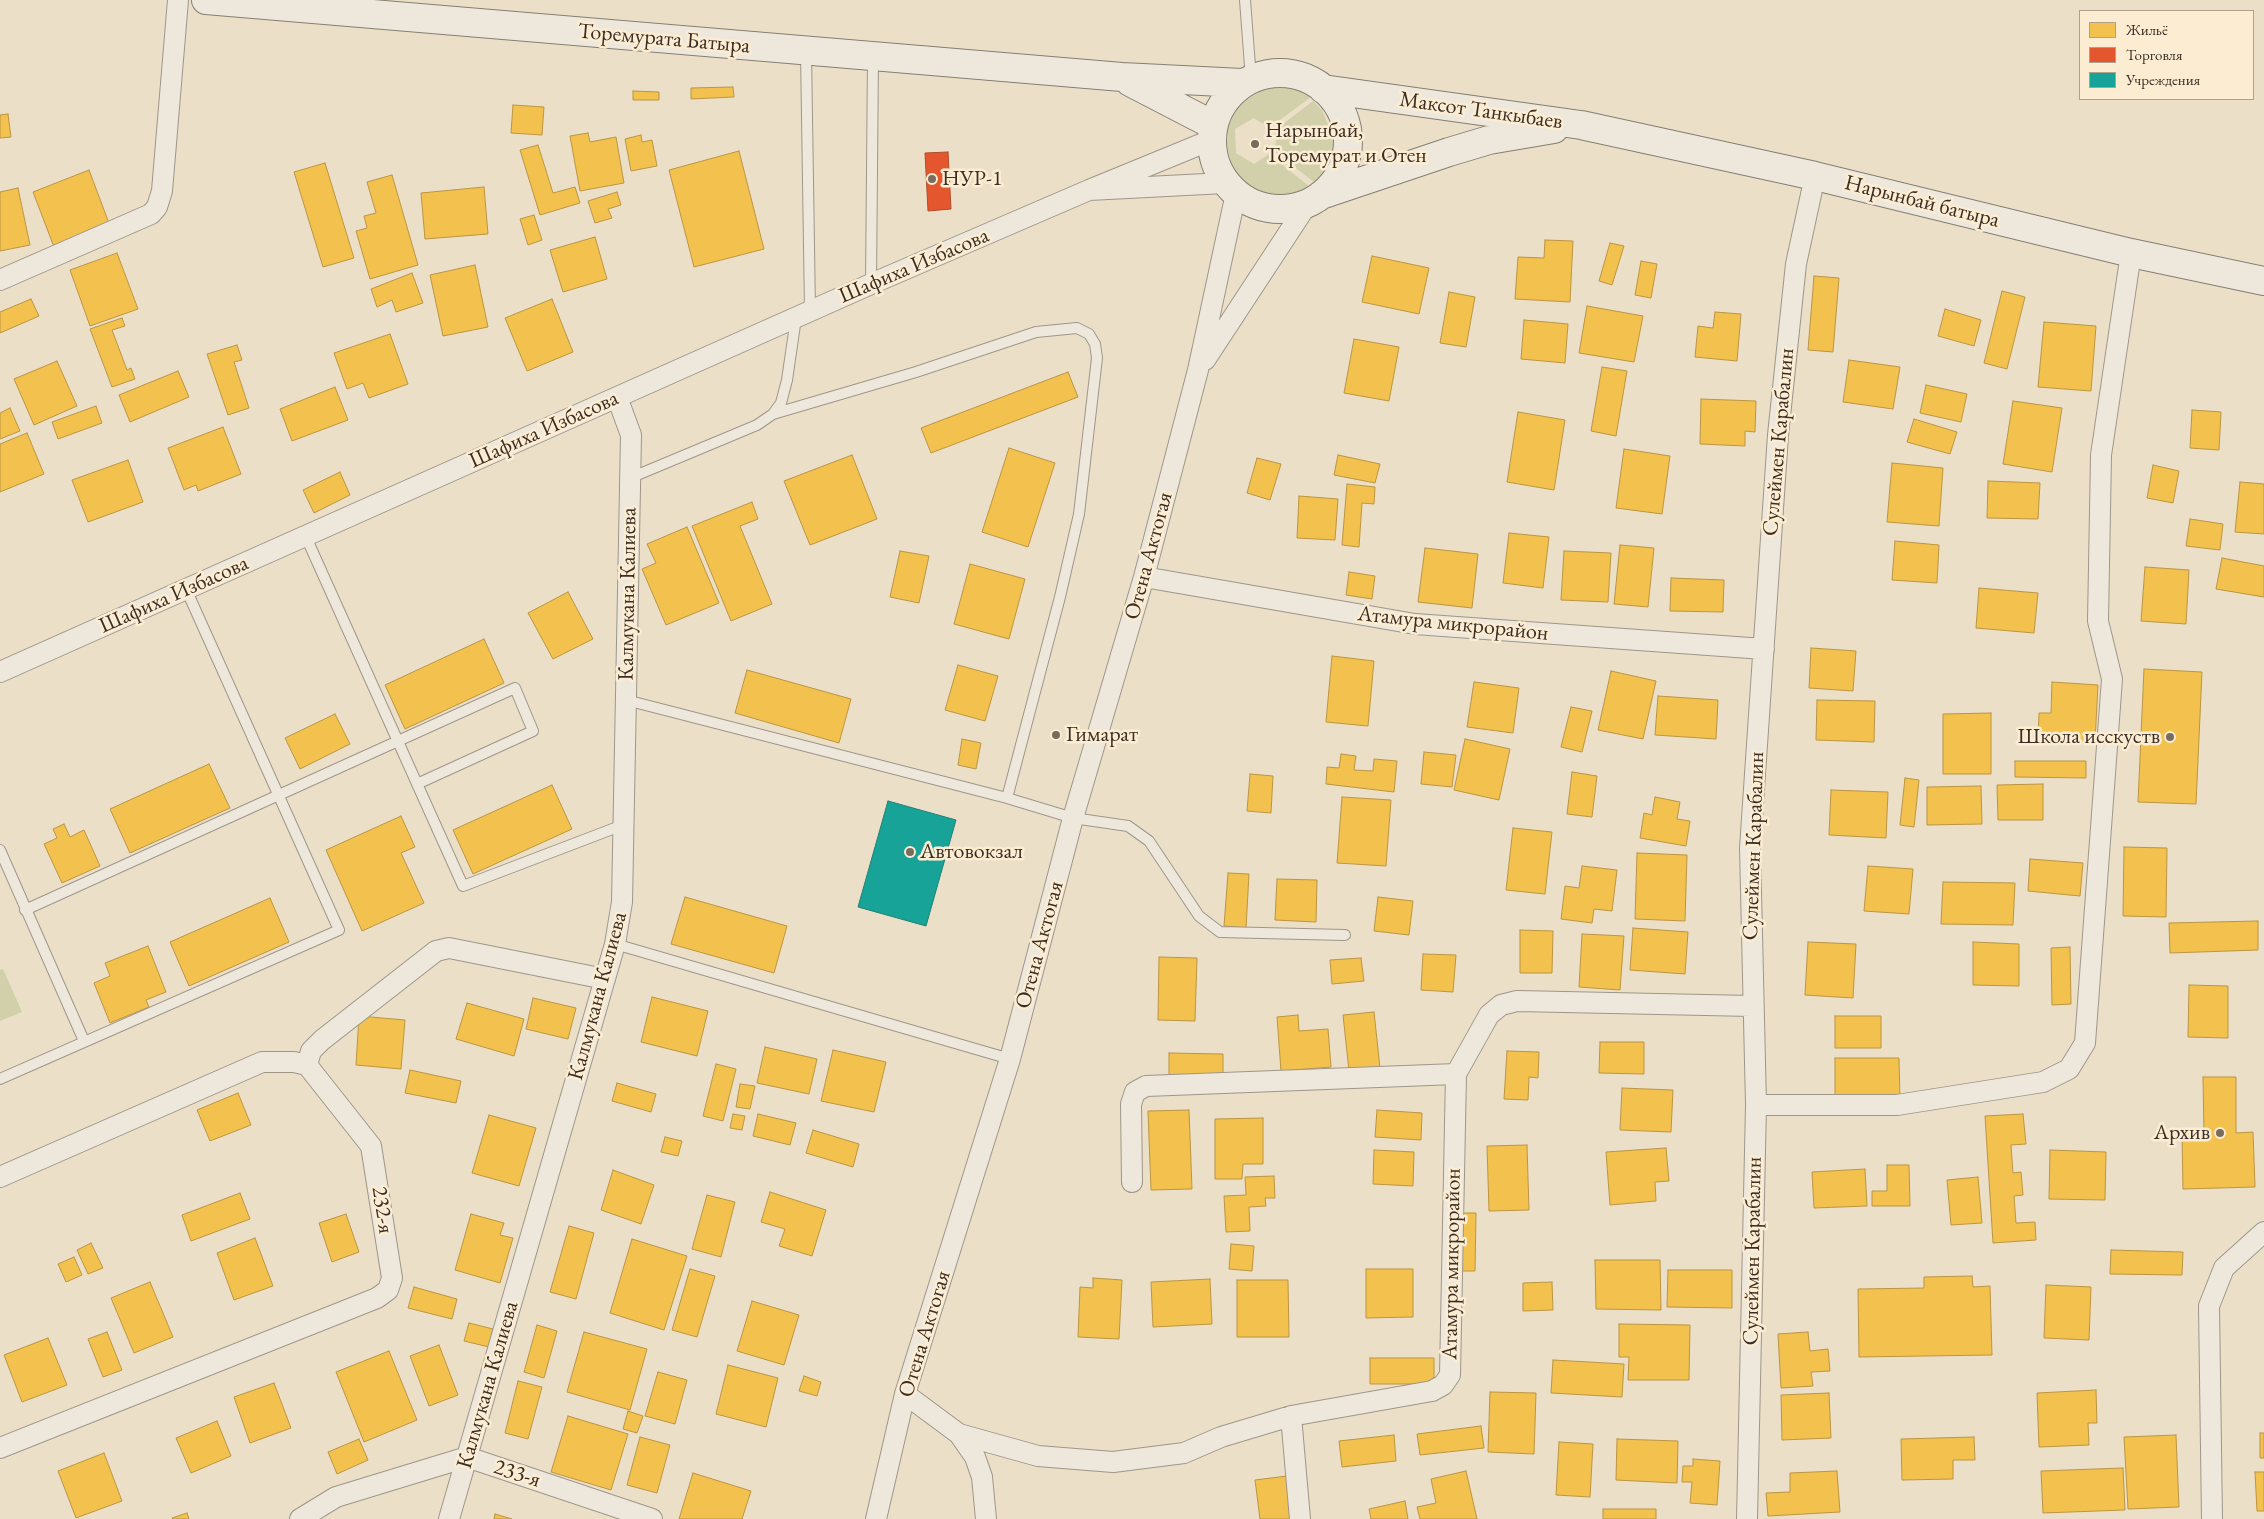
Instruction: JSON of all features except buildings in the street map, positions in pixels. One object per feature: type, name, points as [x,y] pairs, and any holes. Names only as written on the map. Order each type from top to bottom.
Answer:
[{"type":"street","points":[[0,280],[151,214],[157,207],[162,192],[178,0]]},
{"type":"street","name":"Торемурата Батыра","points":[[206,0],[1122,77],[1247,81]]},
{"type":"street","points":[[1272,73],[1296,75],[1323,89],[1342,113],[1348,142],[1340,172],[1315,199],[1293,208],[1263,207],[1231,188],[1213,155],[1212,132],[1227,98],[1247,81],[1272,73]]},
{"type":"street","points":[[1122,77],[1212,132]]},
{"type":"street","name":"Максот Танкыбаев","points":[[1323,89],[1581,125]]},
{"type":"street","name":"Максот Танкыбаев","points":[[1315,199],[1490,140],[1581,125]]},
{"type":"street","name":"Нарынбай батыра","points":[[1581,125],[1815,176],[2131,253],[2264,281]]},
{"type":"street","name":"Шафиха Избасова","points":[[0,672],[803,314],[1090,190],[1212,132]]},
{"type":"street","name":"Сулеймен Карабалин","points":[[1747,1519],[1756,1105],[1752,1006],[1750,848],[1781,406],[1796,264],[1815,176]]},
{"type":"street","points":[[1090,190],[1231,188]]},
{"type":"street","name":"Отена Актогая","points":[[876,1519],[905,1394],[1010,1058],[1073,818],[1144,577],[1198,370],[1231,188]]},
{"type":"street","name":"Отена Актогая","points":[[1198,370],[1315,199]]},
{"type":"street","points":[[1756,1105],[1897,1105],[2043,1082],[2069,1069],[2085,1042],[2112,678],[2098,621],[2101,455],[2131,253]]},
{"type":"street","name":"Калмукана Калиева","points":[[449,1519],[615,944],[622,902],[631,435],[617,397]]},
{"type":"street","name":"Атамура микрорайон","points":[[1144,577],[1415,624],[1764,649]]},
{"type":"street","points":[[0,1177],[262,1062],[294,1062],[307,1065],[311,1052],[322,1040],[436,951],[449,948],[604,980]]},
{"type":"street","name":"Атамура микрорайон","points":[[905,1394],[959,1434],[1038,1456],[1113,1462],[1184,1453],[1222,1437],[1291,1416],[1432,1391],[1443,1385],[1450,1375],[1456,1074],[1490,1015],[1501,1005],[1516,1001],[1752,1006]]},
{"type":"street","name":"232-я","points":[[0,1448],[377,1298],[388,1290],[392,1278],[371,1146],[307,1065]]},
{"type":"street","points":[[1132,1182],[1131,1104],[1135,1092],[1146,1086],[1456,1074]]},
{"type":"street","points":[[2212,1519],[2209,1306],[2224,1268],[2264,1232]]},
{"type":"street","points":[[1291,1416],[1300,1519]]},
{"type":"street","points":[[959,1434],[975,1457],[982,1477],[986,1519]]},
{"type":"street","name":"233-я","points":[[300,1519],[336,1497],[467,1457],[652,1519]]},
{"type":"lane","points":[[1245,0],[1247,81]]},
{"type":"lane","points":[[630,478],[757,425],[772,414],[781,403],[803,314],[806,51]]},
{"type":"lane","points":[[871,284],[873,57]]},
{"type":"lane","points":[[772,414],[916,372],[1036,332],[1077,328],[1089,334],[1095,344],[1097,358],[1079,514],[1060,597],[1007,798]]},
{"type":"lane","points":[[306,537],[464,886],[623,825]]},
{"type":"lane","points":[[0,1079],[340,930],[186,589]]},
{"type":"lane","points":[[26,910],[515,688],[533,731],[417,784]]},
{"type":"lane","points":[[626,700],[1007,798],[1073,818],[1128,826],[1149,841],[1199,916],[1220,932],[1345,935]]},
{"type":"lane","points":[[0,850],[84,1042]]},
{"type":"lane","points":[[615,944],[1010,1058]]},
{"type":"green space","points":[[1280,87],[1297,89],[1311,97],[1269,128],[1254,118],[1235,129],[1236,153],[1254,164],[1269,154],[1310,187],[1292,195],[1273,196],[1255,190],[1240,178],[1231,163],[1227,146],[1228,128],[1235,112],[1247,99],[1263,90]]},
{"type":"green space","points":[[1313,101],[1322,110],[1334,139],[1331,157],[1325,170],[1315,183],[1274,151],[1276,141],[1274,131]]},
{"type":"green space","points":[[3,969],[22,1012],[0,1021],[0,970]]},
{"type":"place","name":"Нарынбай, Торемурат и Отен","points":[[1255,144]]},
{"type":"place","name":"НУР-1","points":[[932,179]]},
{"type":"place","name":"Гимарат","points":[[1056,735]]},
{"type":"place","name":"Школа исскуств","points":[[2170,737]]},
{"type":"place","name":"Автовокзал","points":[[910,852]]},
{"type":"place","name":"Архив","points":[[2220,1133]]}]
